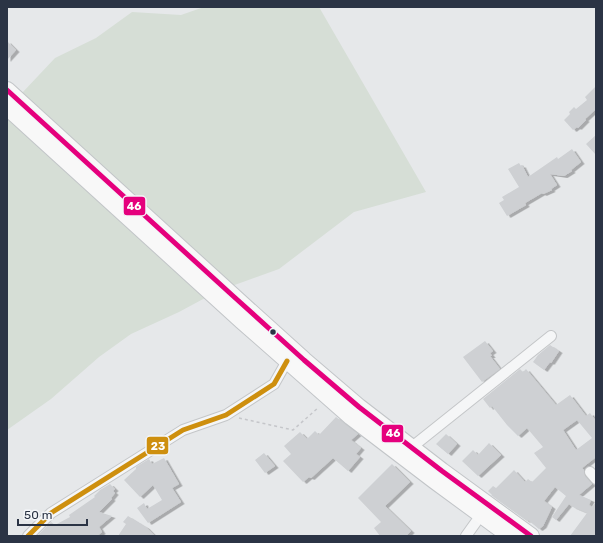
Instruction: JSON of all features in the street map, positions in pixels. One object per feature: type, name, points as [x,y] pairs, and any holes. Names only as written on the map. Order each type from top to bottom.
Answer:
[{"type":"main road","points":[[9,98],[228,300],[287,361],[329,398],[351,417],[510,536]]},
{"type":"main road","points":[[228,300],[304,360],[359,407],[442,471],[531,536]]},
{"type":"street","points":[[412,447],[551,336]]},
{"type":"street","points":[[28,536],[51,513],[183,430],[226,415],[274,384],[287,361]]},
{"type":"street","points":[[466,536],[481,515]]},
{"type":"path","points":[[226,415],[293,430],[329,398]]},
{"type":"shaded area","points":[[204,7],[319,7],[426,192],[354,212],[279,269],[229,287],[22,93],[55,58],[96,38],[132,12],[181,15]]},
{"type":"shaded area","points":[[7,112],[205,298],[179,312],[131,334],[99,357],[51,399],[7,430]]},
{"type":"building","points":[[7,41],[16,50],[7,60]]},
{"type":"building","points":[[596,86],[596,109],[578,128],[577,127],[573,130],[564,120],[574,107],[576,109],[587,100],[585,97]]},
{"type":"building","points":[[596,135],[596,155],[586,144]]},
{"type":"building","points":[[572,149],[581,162],[571,170],[572,171],[564,176],[550,174],[557,185],[551,189],[552,190],[543,194],[542,193],[525,203],[526,205],[507,216],[499,203],[504,200],[502,197],[519,187],[508,169],[519,163],[521,166],[522,165],[528,177],[557,157],[558,159]]},
{"type":"building","points":[[485,341],[493,351],[490,353],[492,356],[490,356],[500,369],[482,382],[463,357]]},
{"type":"building","points":[[550,345],[559,351],[544,370],[533,362],[538,355]]},
{"type":"building","points":[[520,369],[523,372],[526,369],[556,405],[570,395],[586,416],[590,413],[596,421],[596,457],[582,468],[585,476],[592,484],[579,495],[591,500],[589,505],[592,507],[596,502],[596,536],[570,536],[587,513],[569,504],[556,520],[552,517],[566,496],[555,487],[544,501],[552,507],[543,526],[539,529],[491,495],[488,491],[493,486],[496,488],[514,470],[525,482],[528,479],[532,482],[546,468],[534,453],[543,447],[527,428],[518,436],[492,406],[490,408],[483,399]],"holes":[[[577,420],[592,438],[576,450],[563,430]]]},
{"type":"building","points":[[336,417],[358,434],[351,440],[361,448],[356,454],[360,457],[348,471],[333,458],[311,478],[309,477],[303,482],[283,461],[291,454],[284,446],[300,432],[307,439],[315,431],[319,435]]},
{"type":"building","points":[[446,434],[457,444],[448,454],[436,444]]},
{"type":"building","points":[[489,443],[501,455],[478,476],[462,461],[473,450],[478,455]]},
{"type":"building","points":[[264,453],[275,466],[265,473],[255,460]]},
{"type":"building","points":[[164,458],[179,484],[172,488],[181,502],[148,523],[137,508],[144,503],[147,509],[162,500],[153,485],[140,497],[124,480],[136,469],[136,467],[149,459],[152,464]]},
{"type":"building","points":[[392,464],[410,482],[385,506],[411,531],[406,536],[380,536],[374,528],[381,522],[358,498]]},
{"type":"building","points":[[110,484],[115,489],[113,491],[115,493],[111,498],[112,499],[99,512],[112,516],[99,527],[102,532],[97,536],[37,536],[51,522],[55,525],[70,517],[69,515],[95,497],[94,496],[100,490]]},
{"type":"building","points":[[128,516],[146,527],[155,536],[118,536],[126,524],[123,522]]},
{"type":"transit line","name":"46","points":[[7,90],[304,360],[359,407],[442,471],[531,536]]},
{"type":"transit line","name":"23","points":[[28,536],[51,513],[183,430],[226,415],[274,384],[287,361]]}]
